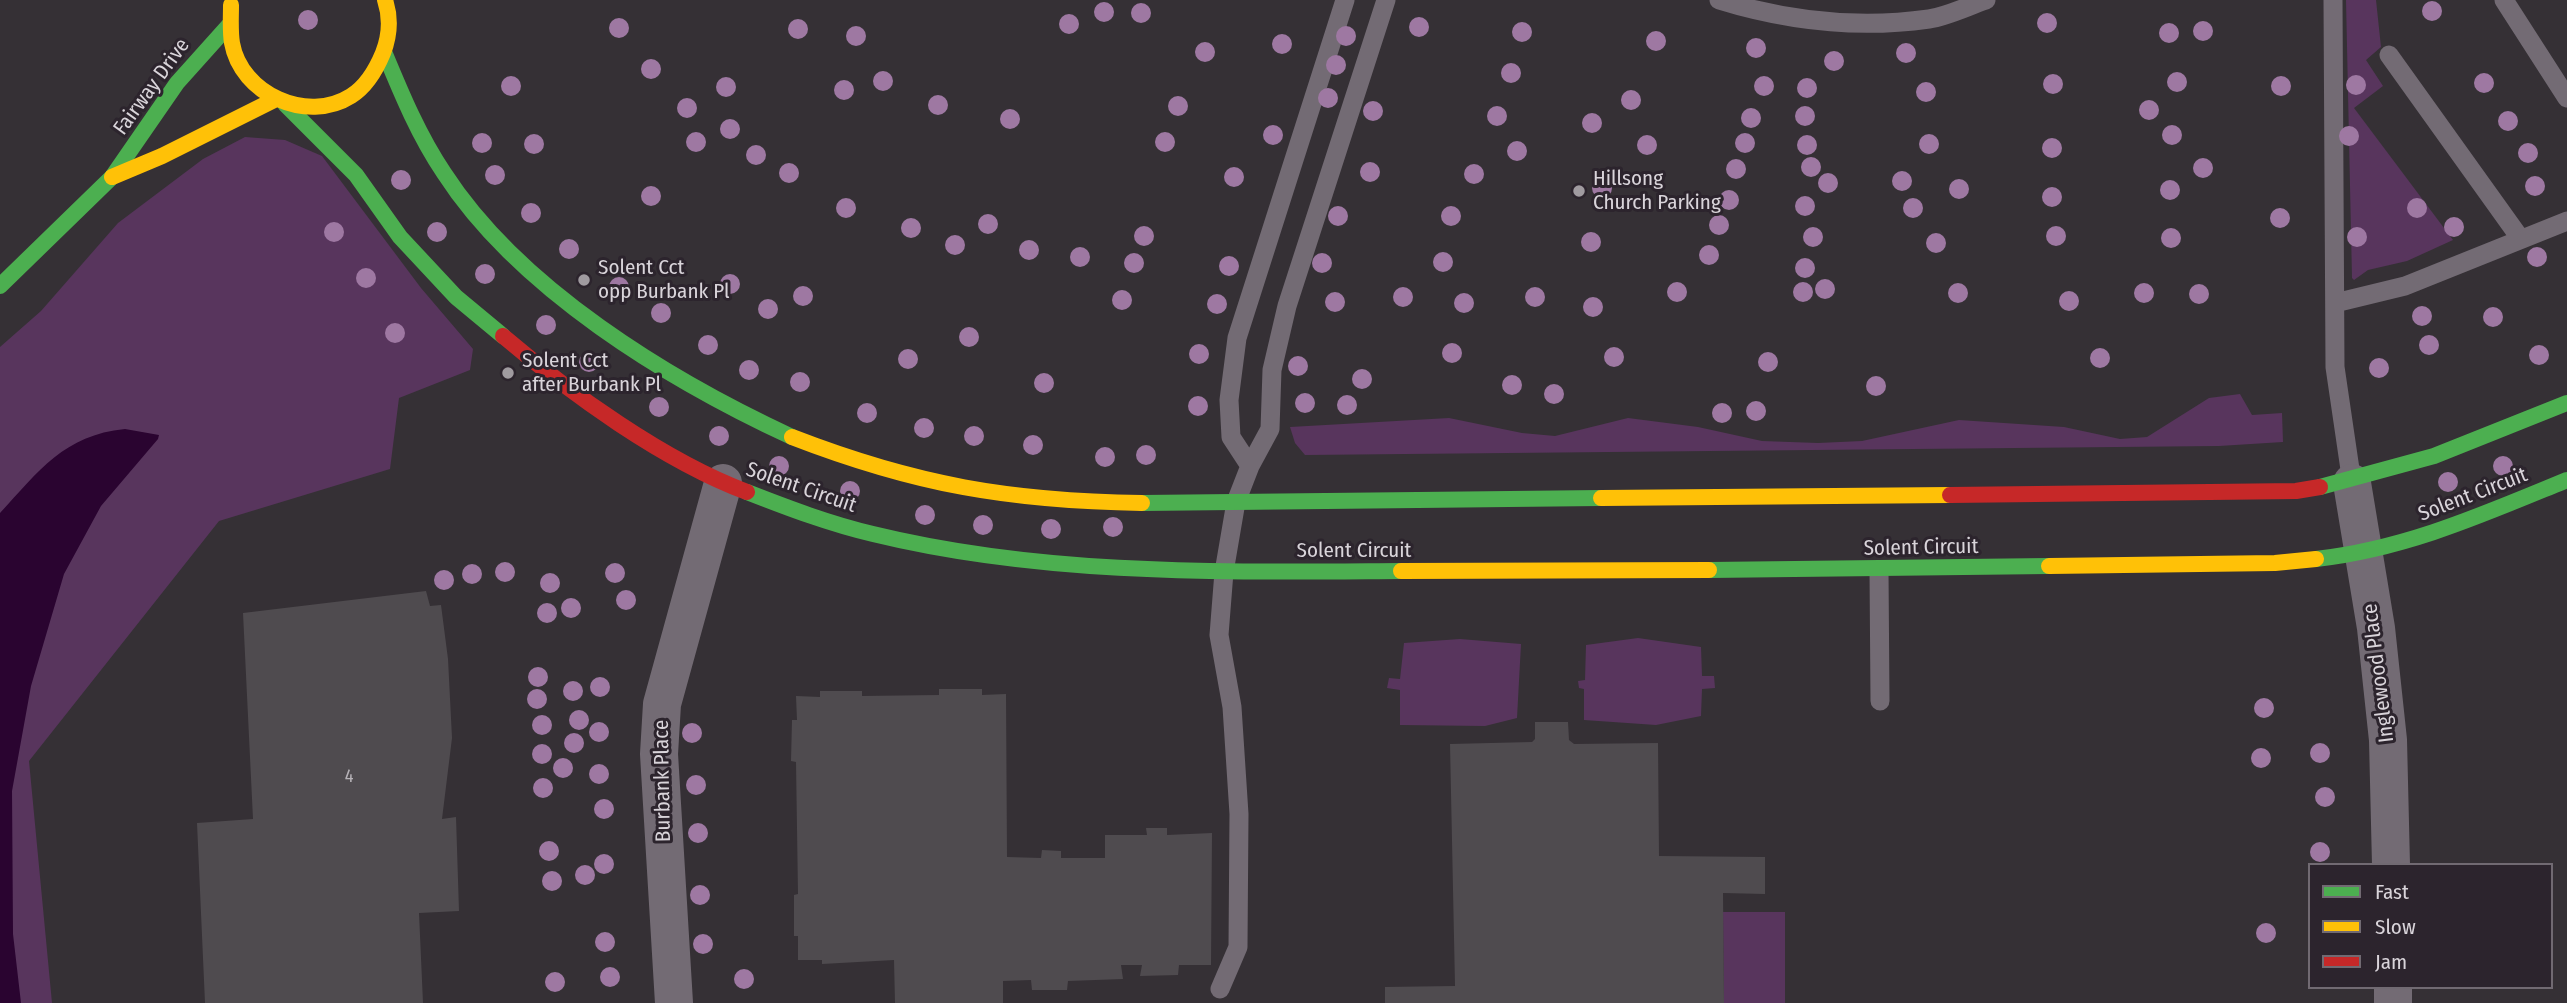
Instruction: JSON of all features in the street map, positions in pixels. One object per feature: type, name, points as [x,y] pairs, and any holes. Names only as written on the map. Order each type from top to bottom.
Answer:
[{"type":"street","points":[[279,102],[310,108],[345,99],[356,93],[374,76],[385,54],[390,29],[385,0]]},
{"type":"street","name":"Solent Circuit","points":[[232,2],[230,44],[248,79],[279,102],[356,175],[400,237],[456,297],[538,366],[633,431],[723,483],[796,511],[872,534],[1049,565],[1224,572],[2207,566],[2275,563],[2362,554],[2430,536],[2567,480]]},
{"type":"street","name":"Fairway Drive","points":[[0,286],[112,177],[177,82],[229,24]]},
{"type":"street","points":[[385,54],[415,126],[456,192],[510,251],[578,312],[655,367],[736,412],[818,447],[886,470],[972,491],[1063,501],[1236,502],[2212,494],[2296,491],[2352,483],[2427,461],[2567,403]]},
{"type":"street","name":"Fairway Drive","points":[[112,177],[279,102]]},
{"type":"street","name":"Burbank Place","points":[[674,1003],[659,754],[662,704],[723,483]]},
{"type":"street","name":"Inglewood Place","points":[[2352,483],[2375,628],[2388,740],[2391,863]]},
{"type":"lane","points":[[1250,466],[1231,437],[1229,400],[1237,338],[1345,0]]},
{"type":"lane","points":[[1220,989],[1238,947],[1239,814],[1232,707],[1219,635],[1224,572],[1236,502],[1250,466],[1270,429],[1272,370],[1287,306],[1386,0]]},
{"type":"lane","points":[[1719,0],[1804,20],[1868,24],[1932,18],[1986,0]]},
{"type":"lane","points":[[2333,0],[2335,367],[2352,483]]},
{"type":"lane","points":[[2504,0],[2567,98]]},
{"type":"lane","points":[[2389,55],[2520,238]]},
{"type":"lane","points":[[2335,303],[2405,286],[2567,220]]},
{"type":"lane","points":[[1879,570],[1880,701]]},
{"type":"shaded area","points":[[2346,0],[2376,0],[2381,47],[2366,60],[2383,86],[2354,108],[2453,240],[2407,261],[2368,270],[2354,280],[2352,278]]},
{"type":"shaded area","points":[[245,137],[285,140],[322,156],[421,288],[473,349],[470,370],[399,398],[390,469],[219,521],[29,761],[52,1003],[0,1003],[0,347],[41,311],[118,223],[203,159]]},
{"type":"shaded area","points":[[2240,394],[2252,415],[2282,413],[2283,442],[2219,446],[1305,455],[1295,443],[1290,427],[1449,418],[1522,433],[1555,436],[1628,418],[1698,427],[1762,441],[1818,443],[1862,441],[1959,420],[2064,427],[2120,439],[2147,437],[2209,398]]},
{"type":"shaded area","points":[[125,429],[159,435],[101,506],[64,574],[31,686],[12,791],[13,934],[21,1003],[0,1003],[0,513],[41,470],[69,447],[85,439]]},
{"type":"shaded area","points":[[1638,638],[1701,647],[1702,676],[1714,676],[1715,688],[1702,689],[1701,716],[1656,725],[1584,720],[1584,689],[1579,688],[1578,681],[1585,680],[1586,645]]},
{"type":"shaded area","points":[[1460,639],[1521,644],[1517,718],[1485,726],[1400,725],[1400,690],[1387,688],[1389,678],[1400,679],[1404,643]]},
{"type":"shaded area","points":[[1723,912],[1785,912],[1785,1003],[1724,1003]]},
{"type":"building","points":[[426,591],[430,606],[441,605],[448,659],[452,738],[442,819],[456,817],[459,911],[419,913],[423,1003],[205,1003],[197,823],[253,819],[243,613]]},
{"type":"building","points":[[939,689],[982,689],[982,695],[1006,694],[1007,857],[1041,858],[1042,850],[1061,851],[1061,858],[1105,858],[1105,835],[1147,835],[1146,828],[1167,828],[1167,835],[1212,833],[1211,965],[1179,965],[1178,975],[1140,976],[1142,965],[1121,965],[1123,979],[1068,981],[1067,990],[1032,990],[1031,980],[1003,981],[1003,1003],[895,1003],[894,960],[822,964],[822,960],[798,960],[798,936],[794,936],[794,895],[798,894],[796,762],[791,761],[792,720],[797,720],[796,696],[820,697],[820,691],[862,691],[862,696],[939,695]]},
{"type":"building","points":[[1535,722],[1568,722],[1569,740],[1574,744],[1658,743],[1659,856],[1765,857],[1765,894],[1723,893],[1724,1003],[1385,1003],[1385,987],[1455,986],[1450,744],[1532,742],[1535,739]]},
{"type":"traffic: fast","points":[[0,286],[112,177],[177,83],[229,25]]},
{"type":"traffic: fast","points":[[385,54],[435,159],[475,215],[513,255],[600,327],[648,359],[696,388],[792,437]]},
{"type":"traffic: fast","points":[[285,104],[356,175],[400,237],[456,297],[503,336]]},
{"type":"traffic: fast","points":[[2320,487],[2434,456],[2567,403]]},
{"type":"traffic: fast","points":[[2316,559],[2413,539],[2567,480]]},
{"type":"traffic: fast","points":[[747,492],[857,530],[938,548],[1003,558],[1135,569],[1401,571]]},
{"type":"traffic: fast","points":[[1142,503],[1601,498]]},
{"type":"traffic: fast","points":[[1709,570],[2049,566]]},
{"type":"traffic: slow","points":[[231,5],[232,43],[238,61],[248,77],[262,90],[278,99],[315,107],[334,104],[351,96],[370,77],[387,40],[389,20],[385,0]]},
{"type":"traffic: slow","points":[[112,177],[162,156],[274,100]]},
{"type":"traffic: slow","points":[[792,437],[880,467],[964,487],[1049,499],[1142,503]]},
{"type":"traffic: slow","points":[[1601,498],[1950,495]]},
{"type":"traffic: slow","points":[[2049,566],[2275,563],[2316,559]]},
{"type":"traffic: slow","points":[[1401,571],[1709,570]]},
{"type":"traffic: jam","points":[[503,336],[619,424],[683,463],[747,492]]},
{"type":"traffic: jam","points":[[1950,495],[2296,491],[2320,487]]},
{"type":"place","name":"Hillsong Church Parking","points":[[1579,191]]},
{"type":"place","name":"Solent Cct opp Burbank Pl","points":[[584,280]]},
{"type":"place","name":"Solent Cct after Burbank Pl","points":[[508,373]]}]
